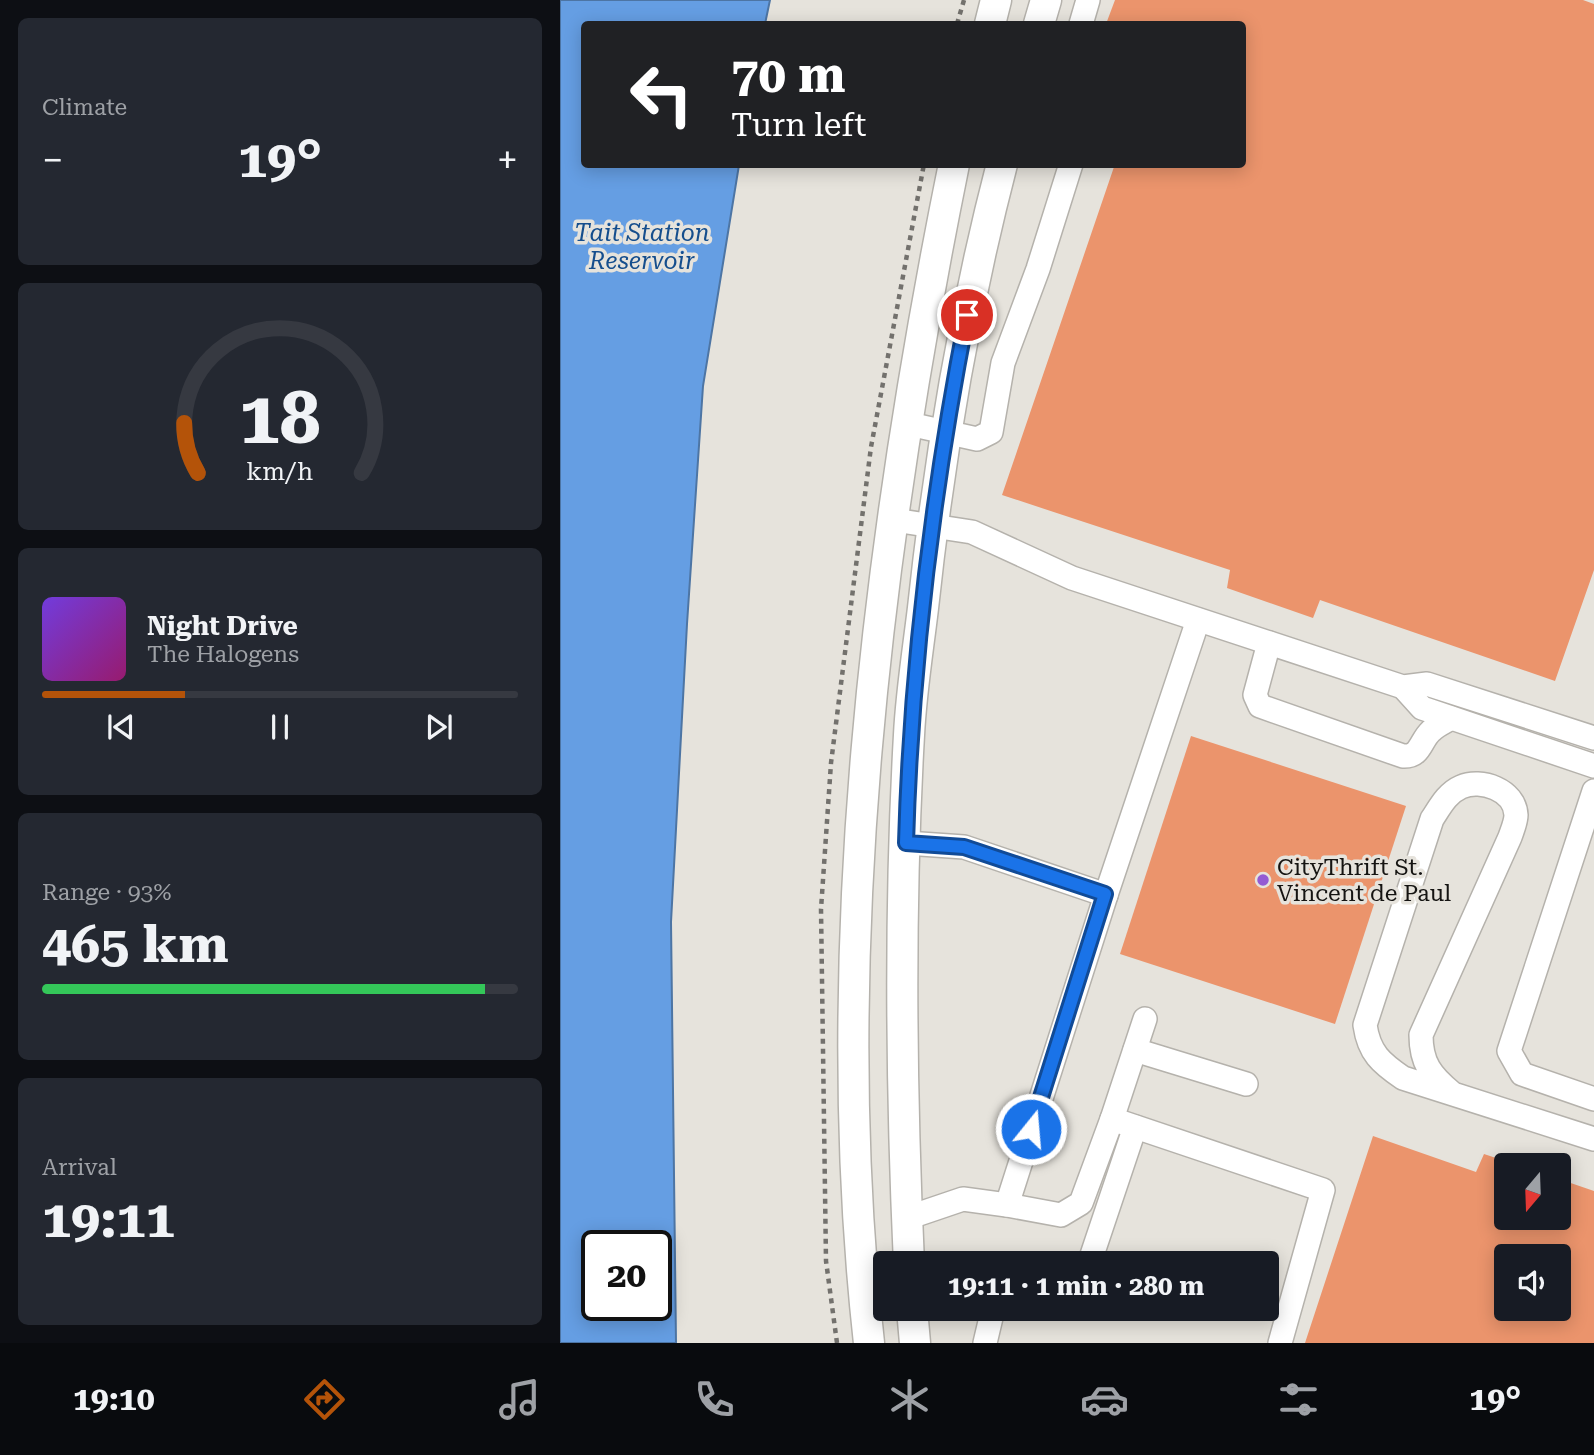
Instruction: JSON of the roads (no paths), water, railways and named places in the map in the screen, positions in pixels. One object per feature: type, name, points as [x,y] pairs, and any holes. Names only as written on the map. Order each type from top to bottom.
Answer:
[{"type":"main road","points":[[1040,21],[1046,0]]},
{"type":"main road","points":[[869,1343],[853,1115],[854,965],[864,798],[894,520],[934,264],[953,168]]},
{"type":"main road","points":[[908,1251],[904,1167],[909,733],[946,431],[971,292],[1001,168]]},
{"type":"main road","points":[[913,1321],[915,1343]]},
{"type":"lane","points":[[1082,21],[1088,0]]},
{"type":"lane","points":[[909,424],[977,439],[991,432],[1003,363],[1038,269],[1069,168]]},
{"type":"lane","points":[[894,520],[972,532],[1072,579],[1403,687],[1427,684],[1594,738]]},
{"type":"lane","points":[[1007,1205],[1105,894],[1198,620]]},
{"type":"lane","points":[[1269,643],[1255,695],[1258,704],[1403,756],[1412,756],[1418,752],[1433,729],[1451,718]]},
{"type":"lane","points":[[1403,687],[1422,708],[1594,766]]},
{"type":"lane","points":[[1452,1093],[1431,1076],[1421,1055],[1421,1035],[1510,837],[1516,815],[1510,799],[1497,788],[1478,783],[1461,786],[1446,797],[1432,819],[1365,1025],[1367,1042],[1377,1060],[1403,1079],[1594,1139]]},
{"type":"lane","points":[[1594,791],[1509,1051],[1521,1074],[1594,1100]]},
{"type":"lane","points":[[906,843],[964,847],[1105,894]]},
{"type":"lane","points":[[907,1218],[963,1199],[1061,1215],[1081,1203],[1145,1019]]},
{"type":"lane","points":[[1135,1050],[1247,1084]]},
{"type":"lane","points":[[1112,1119],[1323,1190],[1280,1343]]},
{"type":"lane","points":[[1093,1251],[1135,1127]]},
{"type":"lane","points":[[985,1343],[990,1321]]},
{"type":"water","name":"Tait Station Reservoir","points":[[560,0],[770,0],[766,21],[581,21],[581,168],[739,168],[703,386],[671,922],[676,1343],[560,1343]]},
{"type":"place","name":"CityThrift St. Vincent de Paul","points":[[1263,880]]}]
